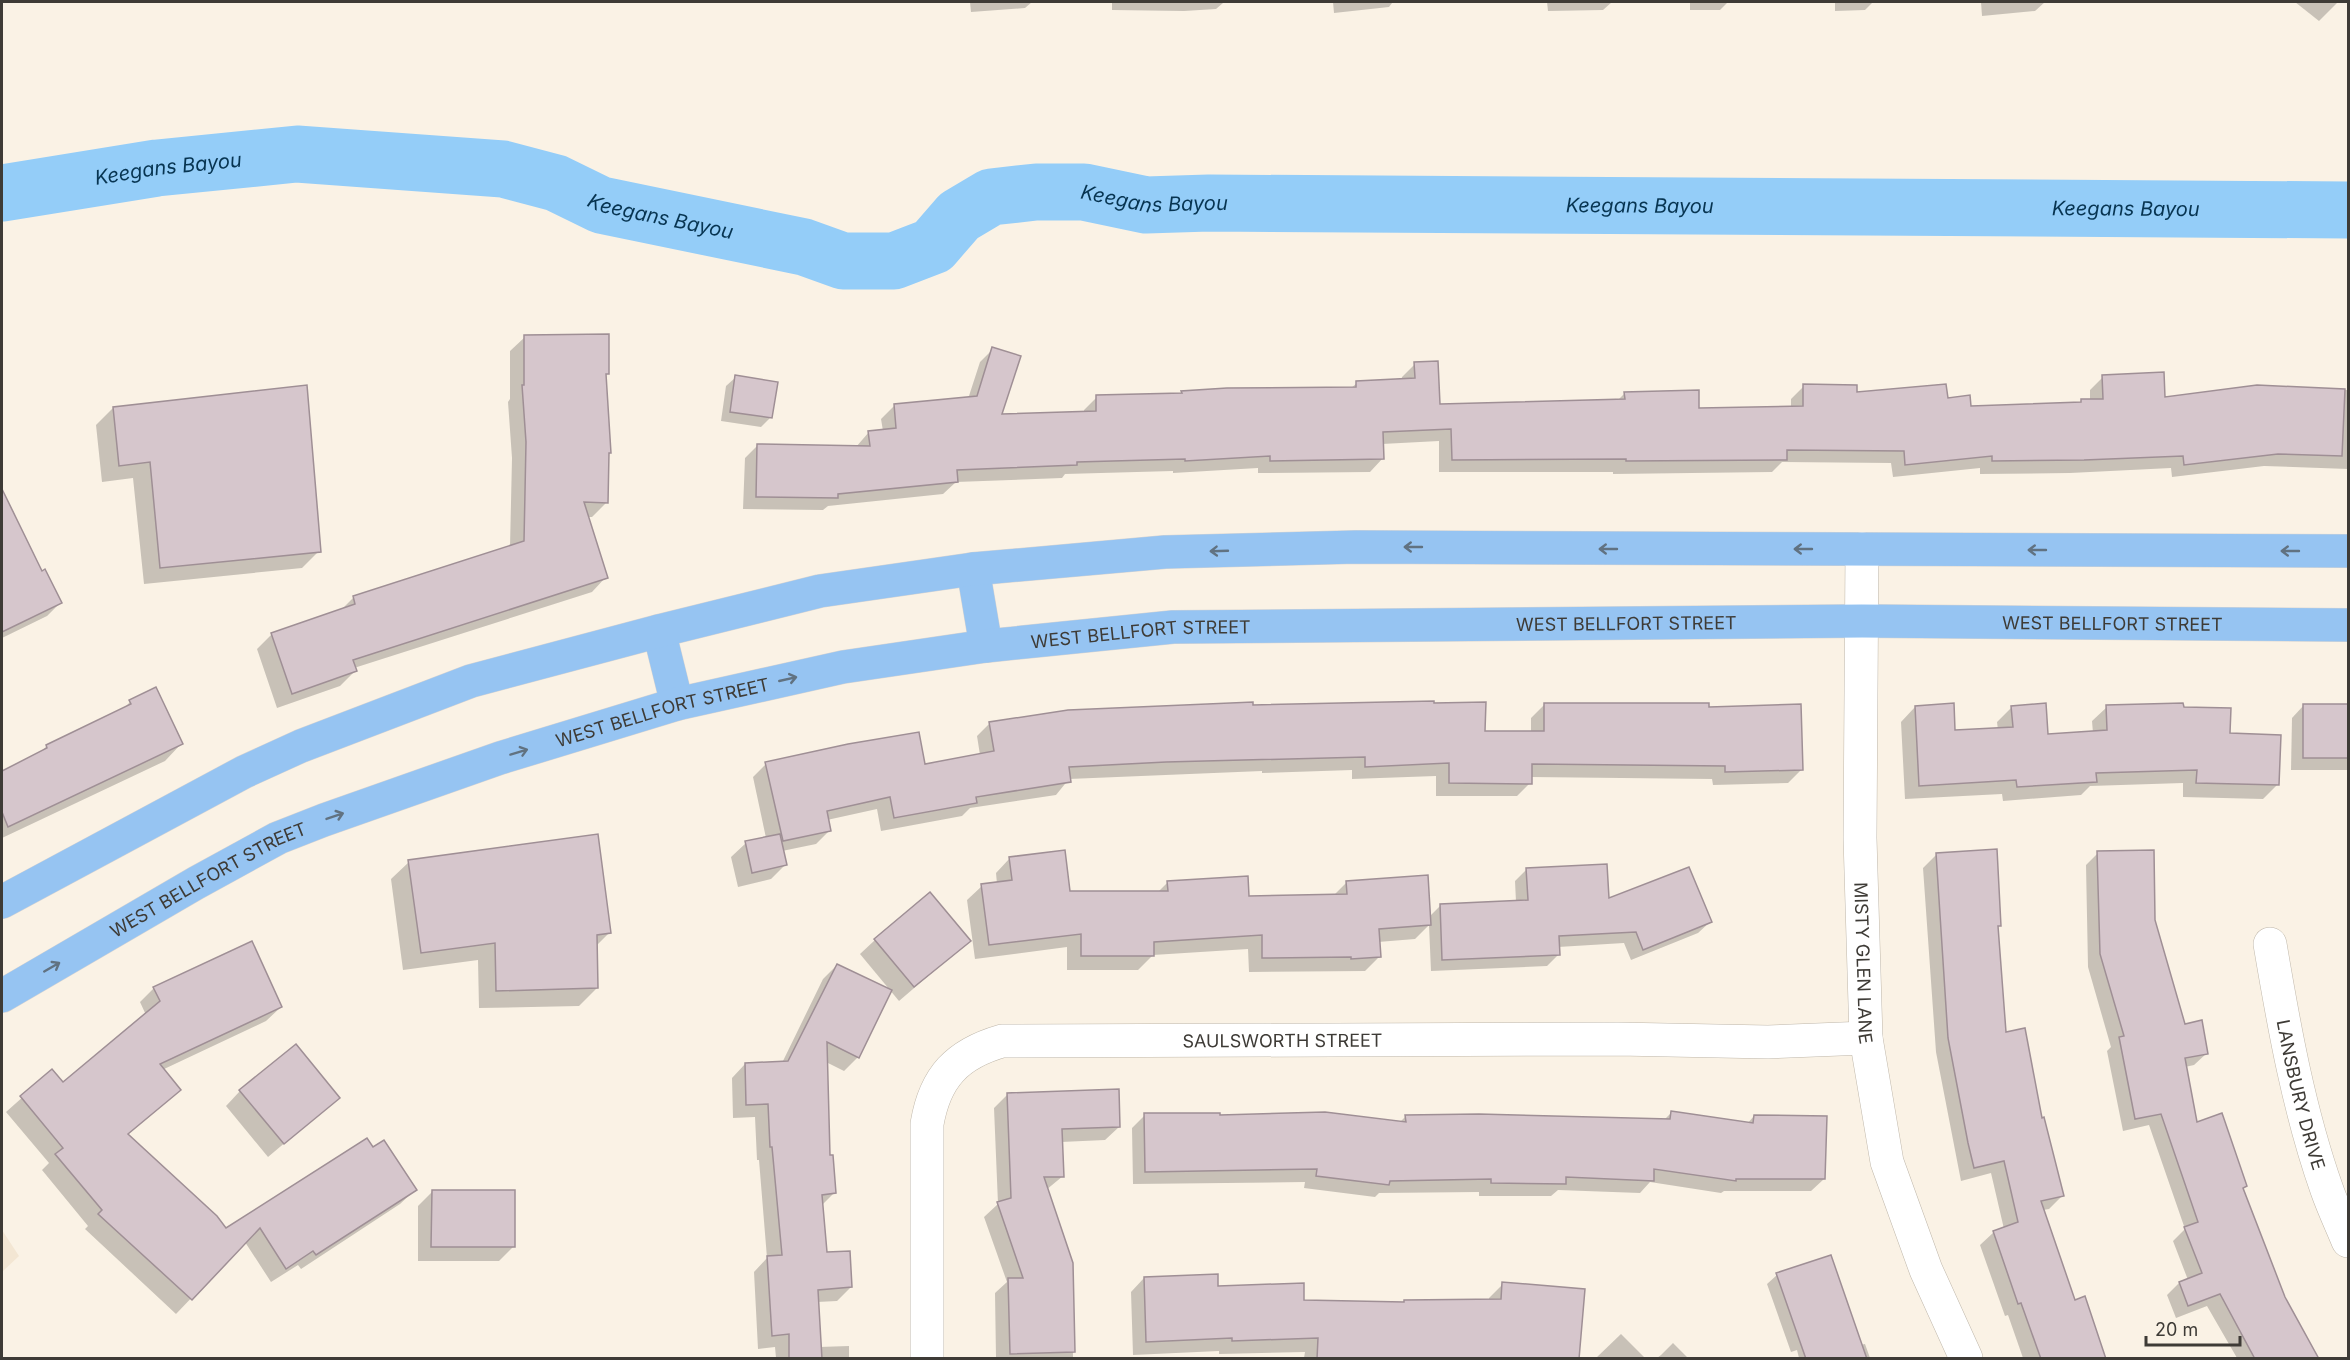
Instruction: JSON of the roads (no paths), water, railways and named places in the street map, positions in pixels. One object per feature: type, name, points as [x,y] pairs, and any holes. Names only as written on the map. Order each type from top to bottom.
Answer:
[{"type":"main road","points":[[2,902],[244,772],[301,746],[471,681],[820,591],[973,569],[1165,552],[1356,547],[2349,551]]},
{"type":"main road","points":[[973,569],[986,646]]},
{"type":"main road","name":"WEST BELLFORT STREET","points":[[2,996],[278,838],[324,820],[500,758],[677,704],[843,667],[986,646],[1173,627],[1862,621],[2349,625]]},
{"type":"main road","points":[[659,631],[677,704]]},
{"type":"street","name":"MISTY GLEN LANE","points":[[1862,549],[1860,838],[1866,1038],[1887,1162],[1926,1270],[1966,1359]]},
{"type":"street","name":"LANSBURY DRIVE","points":[[2270,944],[2281,1012],[2298,1090],[2327,1191],[2349,1241]]},
{"type":"street","name":"SAULSWORTH STREET","points":[[927,1359],[927,1124],[938,1086],[950,1069],[965,1056],[983,1046],[1002,1041],[1618,1039],[1768,1042],[1866,1038]]},
{"type":"waterway","name":"Keegans Bayou","points":[[2,193],[157,168],[297,154],[503,169],[556,183],[601,205],[804,247],[843,261],[894,261],[933,246],[959,216],[991,197],[1036,192],[1084,192],[1146,205],[1209,203],[2348,210]]}]
